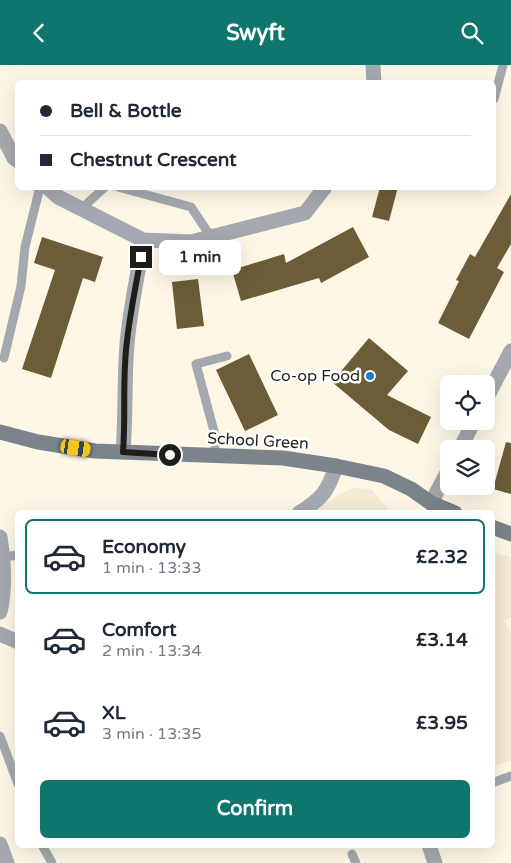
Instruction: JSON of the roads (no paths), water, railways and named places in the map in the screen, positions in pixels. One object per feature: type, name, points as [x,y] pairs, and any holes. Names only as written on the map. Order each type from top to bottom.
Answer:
[{"type":"main road","name":"School Green","points":[[0,432],[38,442],[95,451],[283,458],[336,466],[384,476],[411,489],[431,503],[448,510]]},
{"type":"main road","points":[[495,528],[511,534]]},
{"type":"street","points":[[373,65],[374,80]]},
{"type":"street","points":[[0,131],[15,159]]},
{"type":"street","points":[[50,190],[58,197],[143,240],[191,242],[306,213],[323,190]]},
{"type":"street","points":[[123,452],[127,341],[143,240]]},
{"type":"street","points":[[495,383],[509,359]]},
{"type":"street","points":[[304,510],[313,504],[330,485],[336,466]]},
{"type":"street","points":[[431,503],[440,486]]},
{"type":"street","points":[[0,537],[10,556],[4,579],[0,612]]},
{"type":"street","points":[[0,634],[15,641]]},
{"type":"street","points":[[0,844],[7,863]]},
{"type":"street","points":[[430,848],[435,863]]},
{"type":"lane","points":[[496,91],[503,65]]},
{"type":"lane","points":[[4,358],[21,286],[25,247],[39,190]]},
{"type":"lane","points":[[81,209],[102,190]]},
{"type":"lane","points":[[129,190],[191,207],[211,237]]},
{"type":"lane","points":[[214,455],[215,435],[196,364],[227,356]]},
{"type":"lane","points":[[0,736],[15,776]]},
{"type":"lane","points":[[495,782],[511,776]]},
{"type":"lane","points":[[44,848],[52,863]]},
{"type":"lane","points":[[352,854],[356,863]]},
{"type":"place","name":"Co-op Food","points":[[370,376]]}]
